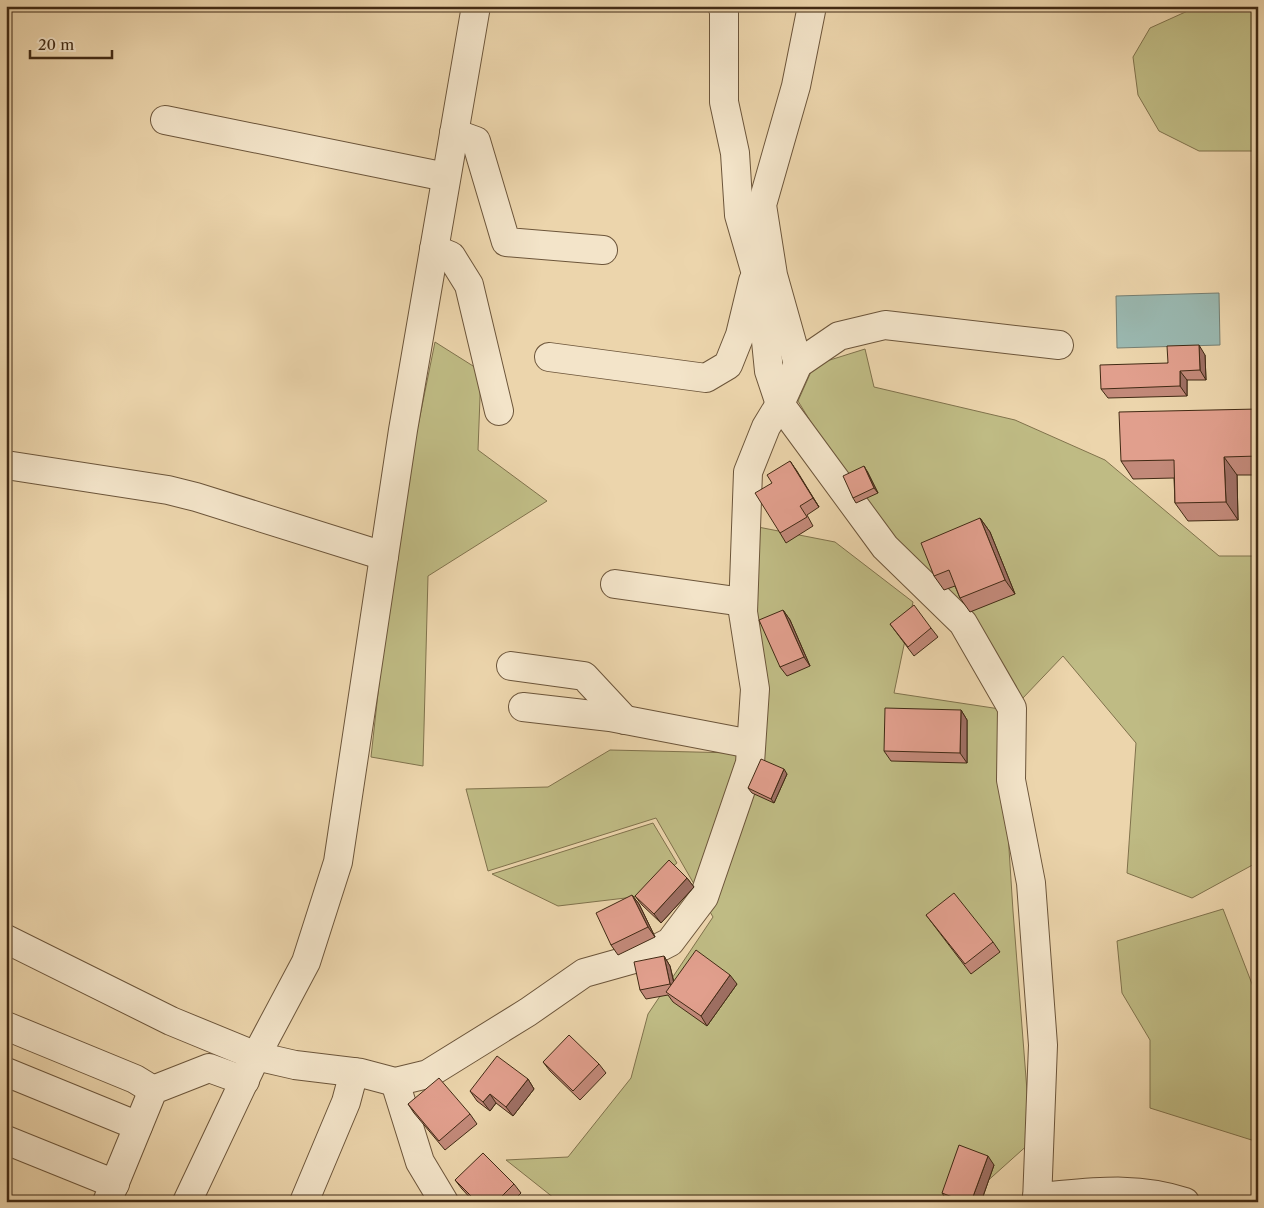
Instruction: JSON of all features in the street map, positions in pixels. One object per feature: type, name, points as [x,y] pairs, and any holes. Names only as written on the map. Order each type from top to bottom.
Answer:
[{"type":"street","points":[[187,1202],[256,1056],[306,962],[338,862],[384,556],[476,6]]},
{"type":"street","points":[[722,6],[724,11],[724,102],[735,153],[739,215],[761,291],[769,371],[780,404],[885,547],[964,623],[1012,708],[1011,780],[1031,883],[1043,1045],[1037,1200],[1117,1190],[1160,1194],[1185,1202]]},
{"type":"street","points":[[798,364],[773,275],[762,205],[796,86],[812,6]]},
{"type":"street","points":[[165,120],[446,177]]},
{"type":"street","points":[[454,133],[476,141],[506,242],[603,250]]},
{"type":"street","points":[[434,249],[451,256],[469,285],[499,411]]},
{"type":"street","points":[[549,357],[706,378],[728,365],[740,335],[756,272]]},
{"type":"street","points":[[6,939],[171,1021],[256,1056],[295,1064],[354,1072],[395,1082],[428,1074],[528,1012],[584,973],[641,957],[670,942],[704,897],[750,763],[755,689],[743,612],[748,472],[766,427],[780,404],[798,364],[838,336],[885,326],[1059,345]]},
{"type":"street","points":[[6,465],[177,492],[384,556]]},
{"type":"street","points":[[615,584],[743,602]]},
{"type":"street","points":[[511,666],[584,676],[625,720]]},
{"type":"street","points":[[523,707],[625,720],[751,744]]},
{"type":"street","points":[[6,1026],[134,1079],[153,1090]]},
{"type":"street","points":[[6,1140],[111,1193],[153,1090],[209,1068],[244,1081]]},
{"type":"street","points":[[6,1072],[138,1126]]},
{"type":"street","points":[[304,1202],[346,1102],[354,1072]]},
{"type":"street","points":[[395,1082],[420,1162],[444,1202]]},
{"type":"shaded area","points":[[1258,6],[1258,151],[1199,151],[1159,131],[1138,95],[1133,57],[1150,28],[1192,9]]},
{"type":"shaded area","points":[[435,342],[481,371],[478,450],[547,501],[428,576],[423,766],[371,757],[395,539]]},
{"type":"shaded area","points":[[865,349],[874,387],[1015,420],[1105,460],[1219,556],[1258,556],[1258,862],[1192,898],[1127,873],[1136,743],[1063,656],[1022,699],[876,517],[823,441],[798,401],[814,365]]},
{"type":"shaded area","points":[[758,527],[835,542],[913,602],[894,693],[1000,709],[1031,1142],[964,1202],[559,1202],[506,1160],[568,1157],[631,1078],[648,1014],[713,917],[656,818],[488,871],[466,789],[548,787],[610,750],[737,753]]},
{"type":"shaded area","points":[[653,823],[677,863],[634,897],[558,906],[492,874]]},
{"type":"shaded area","points":[[1223,909],[1254,989],[1258,984],[1258,1142],[1150,1108],[1150,1040],[1122,993],[1117,941]]},
{"type":"water","points":[[1219,293],[1220,345],[1117,348],[1116,296]]},
{"type":"building","points":[[1199,345],[1200,370],[1180,371],[1180,386],[1101,389],[1100,365],[1168,363],[1167,346]]},
{"type":"building","points":[[1258,409],[1258,456],[1224,457],[1226,502],[1175,503],[1174,460],[1121,461],[1119,412]]},
{"type":"building","points":[[790,461],[813,498],[800,506],[807,517],[780,533],[755,493],[772,483],[767,475]]},
{"type":"building","points":[[864,466],[874,488],[853,498],[843,476]]},
{"type":"building","points":[[980,518],[1005,580],[960,598],[949,570],[934,576],[921,543]]},
{"type":"building","points":[[914,605],[931,628],[908,647],[890,624]]},
{"type":"building","points":[[783,610],[804,657],[780,667],[759,620]]},
{"type":"building","points":[[885,708],[961,710],[960,753],[884,751]]},
{"type":"building","points":[[761,759],[784,769],[771,799],[748,788]]},
{"type":"building","points":[[669,860],[687,878],[654,914],[635,896]]},
{"type":"building","points":[[954,893],[993,942],[965,964],[926,915]]},
{"type":"building","points":[[632,895],[648,927],[611,945],[596,913]]},
{"type":"building","points":[[696,950],[730,975],[701,1016],[666,992]]},
{"type":"building","points":[[664,956],[670,984],[640,990],[634,962]]},
{"type":"building","points":[[569,1035],[599,1064],[573,1091],[543,1062]]},
{"type":"building","points":[[497,1056],[528,1079],[506,1107],[490,1094],[483,1102],[470,1091]]},
{"type":"building","points":[[439,1078],[470,1114],[439,1141],[408,1104]]},
{"type":"building","points":[[959,1145],[988,1156],[971,1202],[965,1202],[942,1193]]},
{"type":"building","points":[[483,1153],[514,1184],[496,1202],[477,1202],[455,1180]]}]
